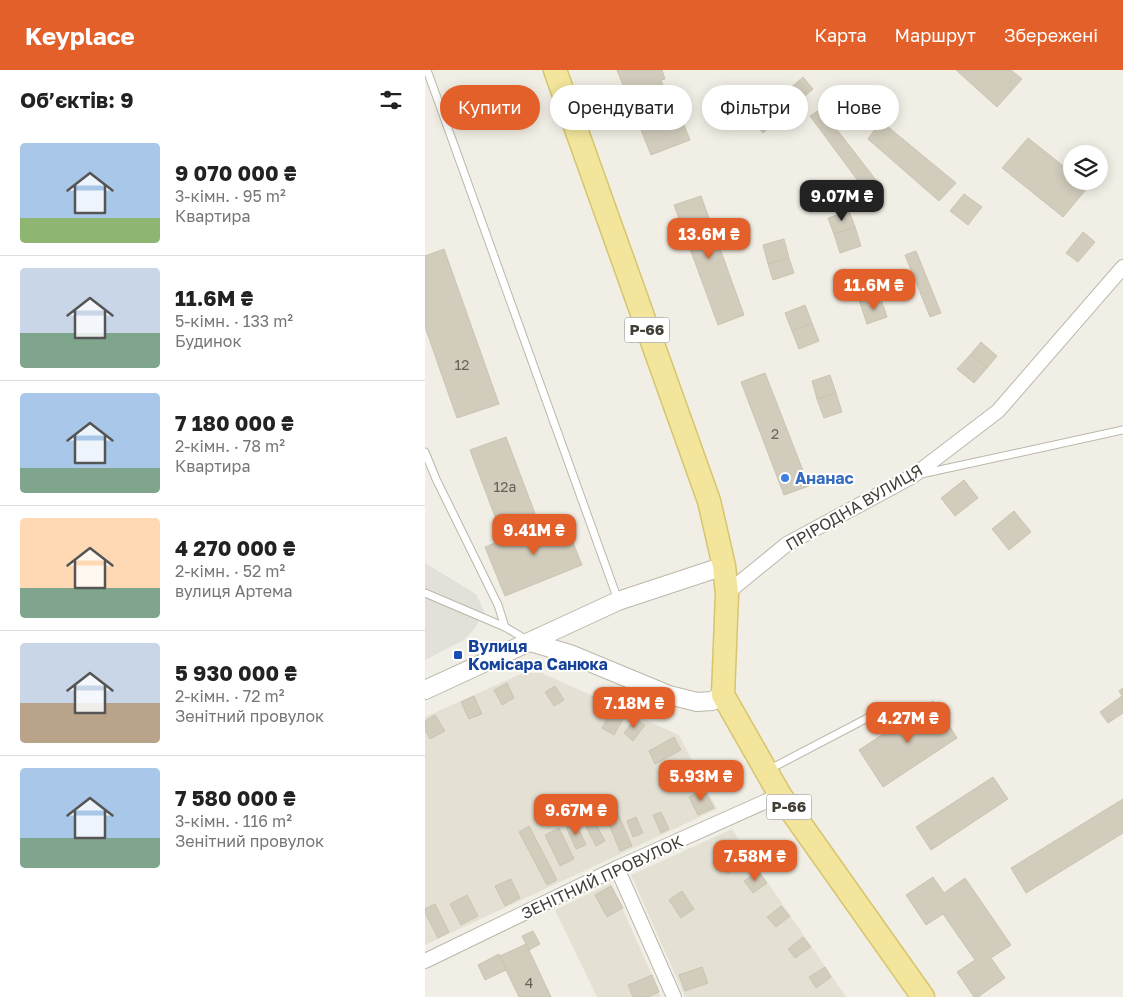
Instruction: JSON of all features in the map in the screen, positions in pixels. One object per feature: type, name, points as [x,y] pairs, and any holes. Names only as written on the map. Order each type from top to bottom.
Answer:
[{"type":"main road","name":"Р-66","points":[[555,70],[709,500],[724,566],[727,593],[723,695],[765,772],[780,795],[923,997]]},
{"type":"street","name":"ПРІРОДНА ВУЛИЦЯ","points":[[727,593],[787,544],[913,476],[998,411],[1123,267]]},
{"type":"street","points":[[425,690],[618,601],[724,566]]},
{"type":"street","points":[[529,642],[569,654],[669,695],[697,702],[712,701],[723,695]]},
{"type":"street","name":"ЗЕНІТНИЙ ПРОВУЛОК","points":[[425,961],[617,868],[780,795]]},
{"type":"street","points":[[617,868],[674,997]]},
{"type":"lane","points":[[427,70],[618,601]]},
{"type":"lane","points":[[913,476],[1123,430]]},
{"type":"lane","points":[[425,452],[499,605],[505,627]]},
{"type":"lane","points":[[425,593],[505,627],[529,642]]},
{"type":"lane","points":[[765,772],[877,713]]},
{"type":"shaded area","points":[[425,563],[476,594],[484,611],[476,627],[464,640],[425,660]]},
{"type":"shaded area","points":[[523,673],[542,673],[679,735],[717,809],[425,945],[425,717]]},
{"type":"shaded area","points":[[732,829],[846,997],[685,997],[631,875]]},
{"type":"shaded area","points":[[611,883],[661,997],[597,997],[555,910]]},
{"type":"building","points":[[617,70],[662,70],[665,79],[661,80],[663,85],[623,85]]},
{"type":"building","points":[[956,70],[1011,70],[1022,79],[997,107]]},
{"type":"building","points":[[803,77],[813,89],[808,93],[808,85],[794,85]]},
{"type":"building","points":[[818,111],[818,127],[810,116]]},
{"type":"building","points":[[641,130],[686,130],[690,140],[651,155]]},
{"type":"building","points":[[820,130],[837,130],[879,184],[867,193]]},
{"type":"building","points":[[874,130],[892,130],[956,183],[939,201],[868,139]]},
{"type":"building","points":[[1028,138],[1063,166],[1063,190],[1086,190],[1063,217],[1002,168]]},
{"type":"building","points":[[964,194],[982,207],[968,225],[950,211]]},
{"type":"building","points":[[701,196],[744,315],[718,325],[674,205]]},
{"type":"building","points":[[849,211],[855,227],[834,234],[828,218]]},
{"type":"building","points":[[855,227],[861,246],[840,253],[834,234]]},
{"type":"building","points":[[1083,232],[1095,242],[1078,262],[1066,253]]},
{"type":"building","points":[[784,239],[789,258],[768,264],[763,245]]},
{"type":"building","points":[[444,249],[499,404],[457,418],[425,327],[425,256]]},
{"type":"building","points":[[916,251],[941,313],[930,317],[905,255]]},
{"type":"building","points":[[789,258],[794,273],[773,280],[768,264]]},
{"type":"building","points":[[875,283],[881,299],[861,306],[855,289]]},
{"type":"building","points":[[881,299],[887,317],[867,324],[861,306]]},
{"type":"building","points":[[805,305],[812,323],[792,331],[785,313]]},
{"type":"building","points":[[812,323],[819,341],[799,349],[792,331]]},
{"type":"building","points":[[981,342],[997,356],[987,368],[971,354]]},
{"type":"building","points":[[971,354],[987,368],[974,383],[957,369]]},
{"type":"building","points":[[765,373],[809,486],[784,495],[741,382]]},
{"type":"building","points":[[830,375],[836,393],[817,399],[812,381]]},
{"type":"building","points":[[836,393],[842,412],[824,418],[817,399]]},
{"type":"building","points":[[506,437],[539,524],[503,538],[470,450]]},
{"type":"building","points":[[964,480],[978,498],[955,516],[941,498]]},
{"type":"building","points":[[1014,511],[1031,532],[1009,550],[992,529]]},
{"type":"building","points":[[562,515],[582,565],[505,596],[485,547]]},
{"type":"building","points":[[507,683],[514,698],[502,705],[494,690]]},
{"type":"building","points":[[555,686],[564,700],[554,706],[545,692]]},
{"type":"building","points":[[1123,688],[1123,713],[1108,723],[1100,712],[1122,696],[1119,691]]},
{"type":"building","points":[[474,696],[482,714],[469,719],[461,702]]},
{"type":"building","points":[[933,701],[957,738],[883,787],[859,750]]},
{"type":"building","points":[[611,712],[623,719],[614,735],[602,728]]},
{"type":"building","points":[[435,715],[445,731],[430,739],[425,730],[425,721]]},
{"type":"building","points":[[635,718],[645,725],[633,741],[624,733]]},
{"type":"building","points":[[674,737],[681,750],[655,764],[649,751]]},
{"type":"building","points":[[993,777],[1008,799],[931,850],[916,827]]},
{"type":"building","points":[[704,789],[714,808],[698,815],[689,797]]},
{"type":"building","points":[[1123,799],[1123,833],[1026,893],[1011,868]]},
{"type":"building","points":[[617,812],[632,846],[620,851],[606,817]]},
{"type":"building","points":[[661,812],[669,829],[661,833],[653,815]]},
{"type":"building","points":[[636,817],[643,833],[633,837],[627,821]]},
{"type":"building","points":[[595,822],[605,841],[596,846],[586,827]]},
{"type":"building","points":[[576,823],[586,845],[576,849],[566,827]]},
{"type":"building","points":[[529,826],[557,880],[547,885],[519,832]]},
{"type":"building","points":[[559,828],[574,859],[560,866],[545,835]]},
{"type":"building","points":[[740,845],[749,858],[728,873],[718,859]]},
{"type":"building","points":[[758,871],[767,883],[753,893],[744,881]]},
{"type":"building","points":[[933,877],[944,893],[965,878],[1011,945],[991,958],[1005,978],[978,997],[974,997],[957,972],[975,960],[943,914],[926,925],[906,895]]},
{"type":"building","points":[[511,879],[520,898],[505,906],[495,886]]},
{"type":"building","points":[[611,886],[623,908],[607,917],[595,895]]},
{"type":"building","points":[[682,891],[694,909],[681,918],[669,900]]},
{"type":"building","points":[[467,895],[478,916],[461,925],[450,904]]},
{"type":"building","points":[[435,904],[449,932],[438,938],[425,913],[425,909]]},
{"type":"building","points":[[781,906],[790,916],[776,927],[767,917]]},
{"type":"building","points":[[533,931],[540,944],[529,950],[522,936]]},
{"type":"building","points":[[803,937],[811,947],[795,958],[788,949]]},
{"type":"building","points":[[526,944],[551,997],[519,997],[506,970],[500,956]]},
{"type":"building","points":[[499,954],[506,970],[485,980],[478,965]]},
{"type":"building","points":[[702,967],[708,983],[685,991],[679,975]]},
{"type":"building","points":[[825,967],[831,977],[816,988],[809,977]]},
{"type":"building","points":[[652,975],[659,992],[648,997],[633,997],[628,985]]},
{"type":"place","name":"Ананас","points":[[785,478]]},
{"type":"place","name":"Вулиця Комісара Санюка","points":[[458,655]]}]
